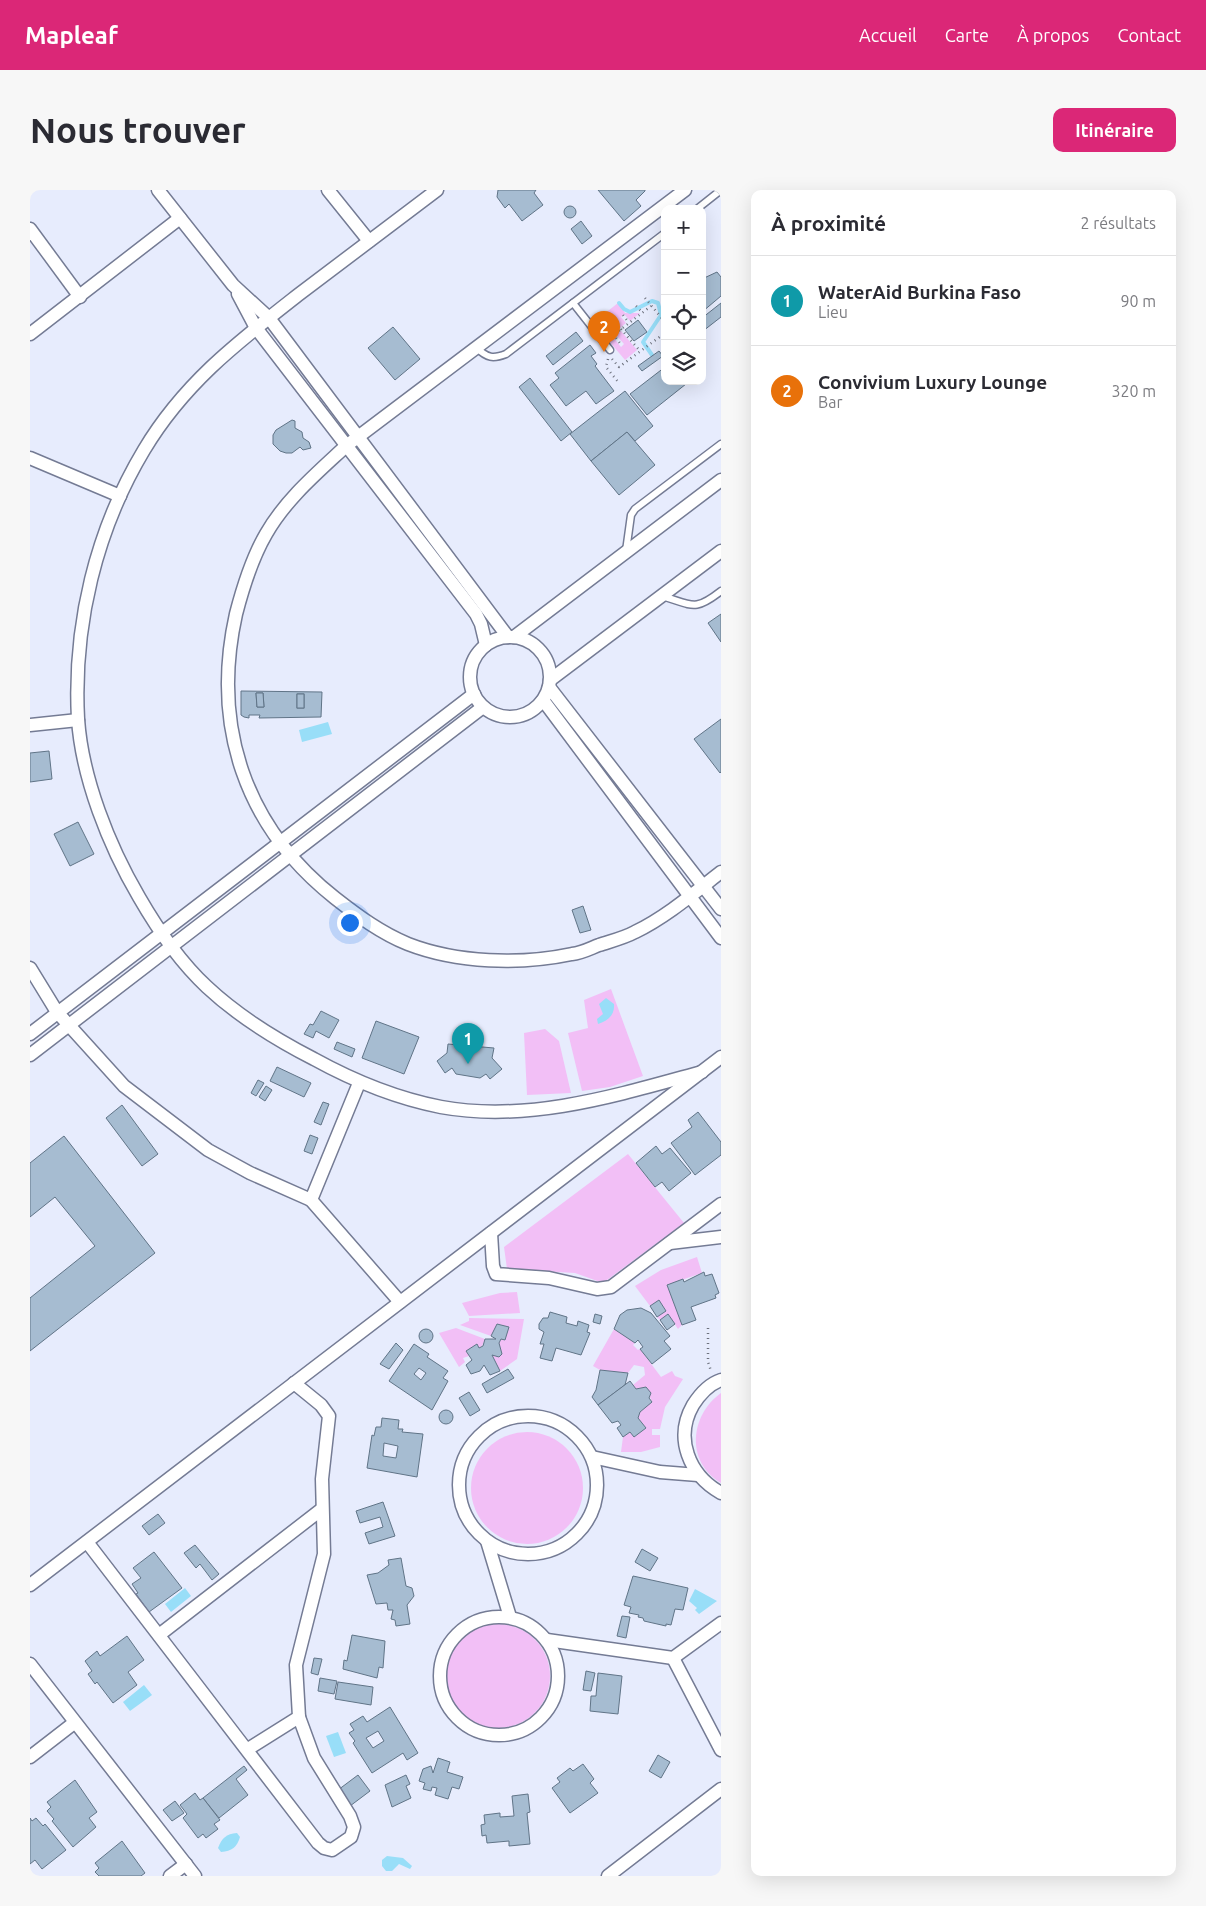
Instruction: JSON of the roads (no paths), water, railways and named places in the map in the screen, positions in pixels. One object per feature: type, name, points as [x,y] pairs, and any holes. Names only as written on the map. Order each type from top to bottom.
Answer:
[{"type":"street","points":[[158,190],[233,285],[269,318],[511,637]]},
{"type":"street","points":[[328,190],[369,241]]},
{"type":"street","points":[[437,190],[215,361],[177,403],[145,449],[120,496],[102,540],[87,597],[80,648],[78,720],[86,764],[101,817],[123,870],[160,933],[205,985],[240,1016],[274,1038],[358,1083],[443,1107],[499,1111],[554,1108],[601,1099],[702,1072]]},
{"type":"street","points":[[685,190],[346,446],[298,491],[266,534],[242,590],[230,641],[226,690],[233,741],[246,784],[279,843],[289,856],[319,886],[361,919],[409,944],[458,957],[517,960],[574,954],[635,932],[690,896],[721,872]]},
{"type":"street","points":[[30,334],[180,218]]},
{"type":"street","points":[[30,229],[80,297]]},
{"type":"street","points":[[233,285],[256,328],[476,614],[481,624],[486,645]]},
{"type":"street","points":[[30,458],[120,496]]},
{"type":"street","points":[[511,637],[721,480]]},
{"type":"street","points":[[550,684],[721,551]]},
{"type":"street","points":[[511,637],[527,640],[537,647],[545,656],[550,668],[550,684],[543,700],[535,708],[514,717],[498,715],[483,707],[474,694],[471,684],[472,668],[478,653],[496,639],[511,637]]},
{"type":"street","points":[[550,684],[721,909]]},
{"type":"street","points":[[30,1034],[474,694]]},
{"type":"street","points":[[543,700],[721,938]]},
{"type":"street","points":[[30,1055],[483,707]]},
{"type":"street","points":[[30,725],[78,720]]},
{"type":"street","points":[[30,968],[57,1012],[124,1086],[208,1150],[250,1173],[311,1200],[400,1302]]},
{"type":"street","points":[[30,1585],[721,1057]]},
{"type":"street","points":[[311,1200],[358,1083]]},
{"type":"street","points":[[491,1233],[493,1266],[496,1274],[549,1278],[597,1290],[611,1287],[721,1204]]},
{"type":"street","points":[[670,1243],[721,1237]]},
{"type":"street","points":[[718,1381],[698,1396],[688,1414],[684,1436],[688,1457],[698,1476],[709,1486],[721,1493]]},
{"type":"street","points":[[86,1542],[248,1749],[318,1842],[327,1850],[338,1848],[351,1837],[353,1822],[314,1758],[299,1717],[296,1665],[324,1554],[322,1479],[328,1416],[320,1405],[294,1383]]},
{"type":"street","points":[[516,1417],[539,1417],[561,1424],[579,1438],[592,1457],[598,1479],[596,1501],[587,1522],[572,1539],[552,1550],[530,1554],[507,1551],[487,1541],[471,1525],[462,1504],[459,1481],[464,1459],[476,1439],[494,1425],[516,1417]]},
{"type":"street","points":[[592,1457],[660,1472],[698,1476]]},
{"type":"street","points":[[159,1635],[322,1510]]},
{"type":"street","points":[[487,1541],[510,1617]]},
{"type":"street","points":[[488,1617],[510,1617],[531,1625],[548,1640],[557,1659],[559,1681],[554,1702],[540,1720],[522,1732],[500,1736],[478,1732],[459,1721],[446,1704],[440,1683],[442,1661],[451,1641],[467,1626],[488,1617]]},
{"type":"street","points":[[548,1640],[673,1658],[721,1622]]},
{"type":"street","points":[[673,1658],[721,1750]]},
{"type":"street","points":[[30,1664],[74,1723],[195,1876]]},
{"type":"street","points":[[248,1749],[299,1717]]},
{"type":"street","points":[[30,1757],[74,1723]]},
{"type":"street","points":[[608,1876],[721,1789]]},
{"type":"street","points":[[170,1876],[186,1864]]},
{"type":"lane","points":[[702,205],[721,190]]},
{"type":"lane","points":[[477,348],[486,356],[495,358],[506,354],[661,236]]},
{"type":"lane","points":[[573,303],[610,352]]},
{"type":"lane","points":[[626,552],[631,514],[635,509],[721,444]]},
{"type":"lane","points":[[662,596],[698,605],[705,603],[721,591]]},
{"type":"water","points":[[328,722],[332,734],[302,742],[299,730]]},
{"type":"water","points":[[606,998],[614,1004],[613,1011],[608,1019],[598,1024],[597,1019],[603,1014],[599,1004]]},
{"type":"water","points":[[185,1588],[191,1596],[171,1612],[165,1604]]},
{"type":"water","points":[[695,1589],[717,1601],[699,1614],[695,1610],[697,1608],[689,1601]]},
{"type":"water","points":[[144,1685],[152,1695],[130,1711],[123,1702]]},
{"type":"water","points":[[338,1732],[346,1753],[334,1757],[326,1736]]},
{"type":"water","points":[[237,1833],[240,1837],[236,1846],[228,1851],[221,1852],[218,1848],[223,1839],[230,1834]]},
{"type":"water","points":[[387,1856],[403,1858],[412,1866],[410,1869],[399,1864],[392,1871],[386,1871],[382,1866],[382,1860]]},
{"type":"waterway","points":[[619,303],[630,312],[652,301],[658,303],[661,315],[643,342],[652,355]]},
{"type":"place","name":"Convivium Luxury Lounge","points":[[604,352]]},
{"type":"place","name":"WaterAid Burkina Faso","points":[[468,1064]]}]
